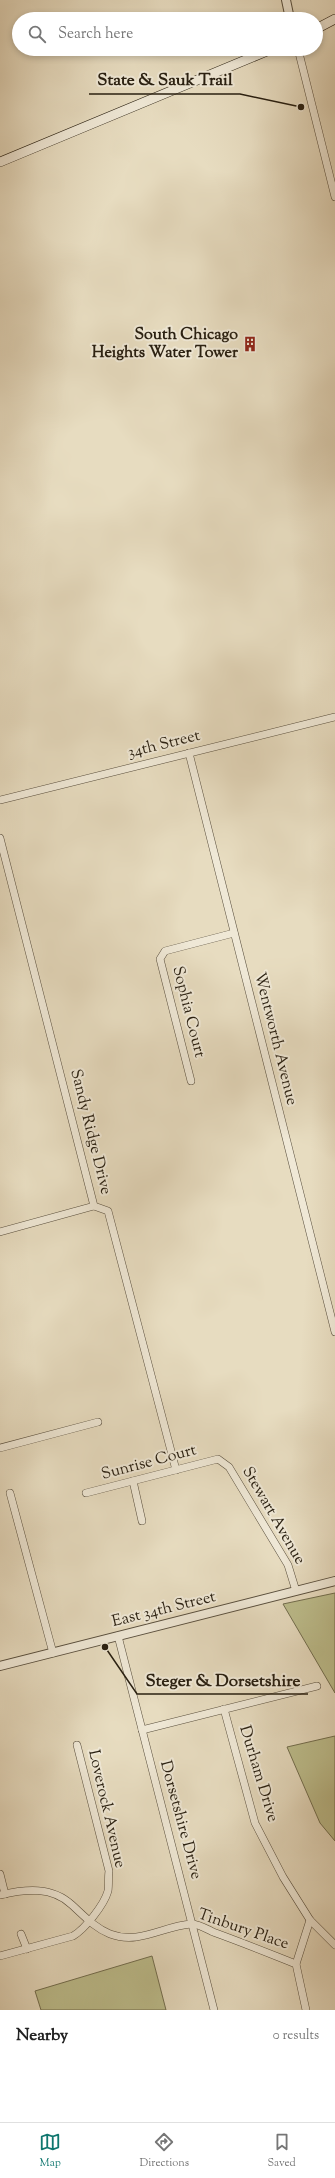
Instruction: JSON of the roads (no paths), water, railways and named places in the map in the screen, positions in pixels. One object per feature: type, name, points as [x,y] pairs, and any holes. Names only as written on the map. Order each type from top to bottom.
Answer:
[{"type":"main road","points":[[323,26],[335,20]]},
{"type":"main road","points":[[0,162],[255,56]]},
{"type":"street","points":[[286,0],[289,12]]},
{"type":"street","points":[[300,56],[335,197]]},
{"type":"street","name":"34th Street","points":[[0,800],[335,717]]},
{"type":"street","name":"Wentworth Avenue","points":[[188,753],[335,1332]]},
{"type":"street","name":"Sandy Ridge Drive","points":[[0,838],[94,1206],[108,1211],[176,1470]]},
{"type":"street","name":"Sophia Court","points":[[191,1081],[160,959],[165,951],[234,932]]},
{"type":"street","points":[[0,1232],[94,1206]]},
{"type":"street","points":[[0,1448],[98,1422]]},
{"type":"street","name":"Sunrise Court","points":[[86,1494],[218,1459]]},
{"type":"street","name":"Stewart Avenue","points":[[218,1459],[229,1467],[288,1565],[296,1591]]},
{"type":"street","points":[[133,1481],[142,1521]]},
{"type":"street","points":[[10,1493],[53,1653]]},
{"type":"street","name":"East 34th Street","points":[[0,1666],[335,1581]]},
{"type":"street","name":"Dorsetshire Drive","points":[[118,1636],[214,2010]]},
{"type":"street","points":[[142,1730],[317,1686]]},
{"type":"street","name":"Durham Drive","points":[[224,1709],[255,1823],[283,1877],[310,1920],[335,1945]]},
{"type":"street","name":"Loverock Avenue","points":[[0,1956],[73,1936],[82,1931],[108,1891],[109,1871],[77,1745]]},
{"type":"street","points":[[0,1874],[2,1894]]},
{"type":"street","name":"Tinbury Place","points":[[2,1894],[29,1889],[55,1894],[70,1903],[89,1922],[111,1934],[138,1937],[192,1923],[296,1964]]},
{"type":"street","points":[[306,2010],[296,1964],[310,1920]]},
{"type":"street","points":[[22,1934],[26,1949]]},
{"type":"place","name":"State & Sauk Trail","points":[[301,107]]},
{"type":"place","name":"South Chicago Heights Water Tower","points":[[250,344]]},
{"type":"place","name":"Steger & Dorsetshire","points":[[105,1647]]}]
